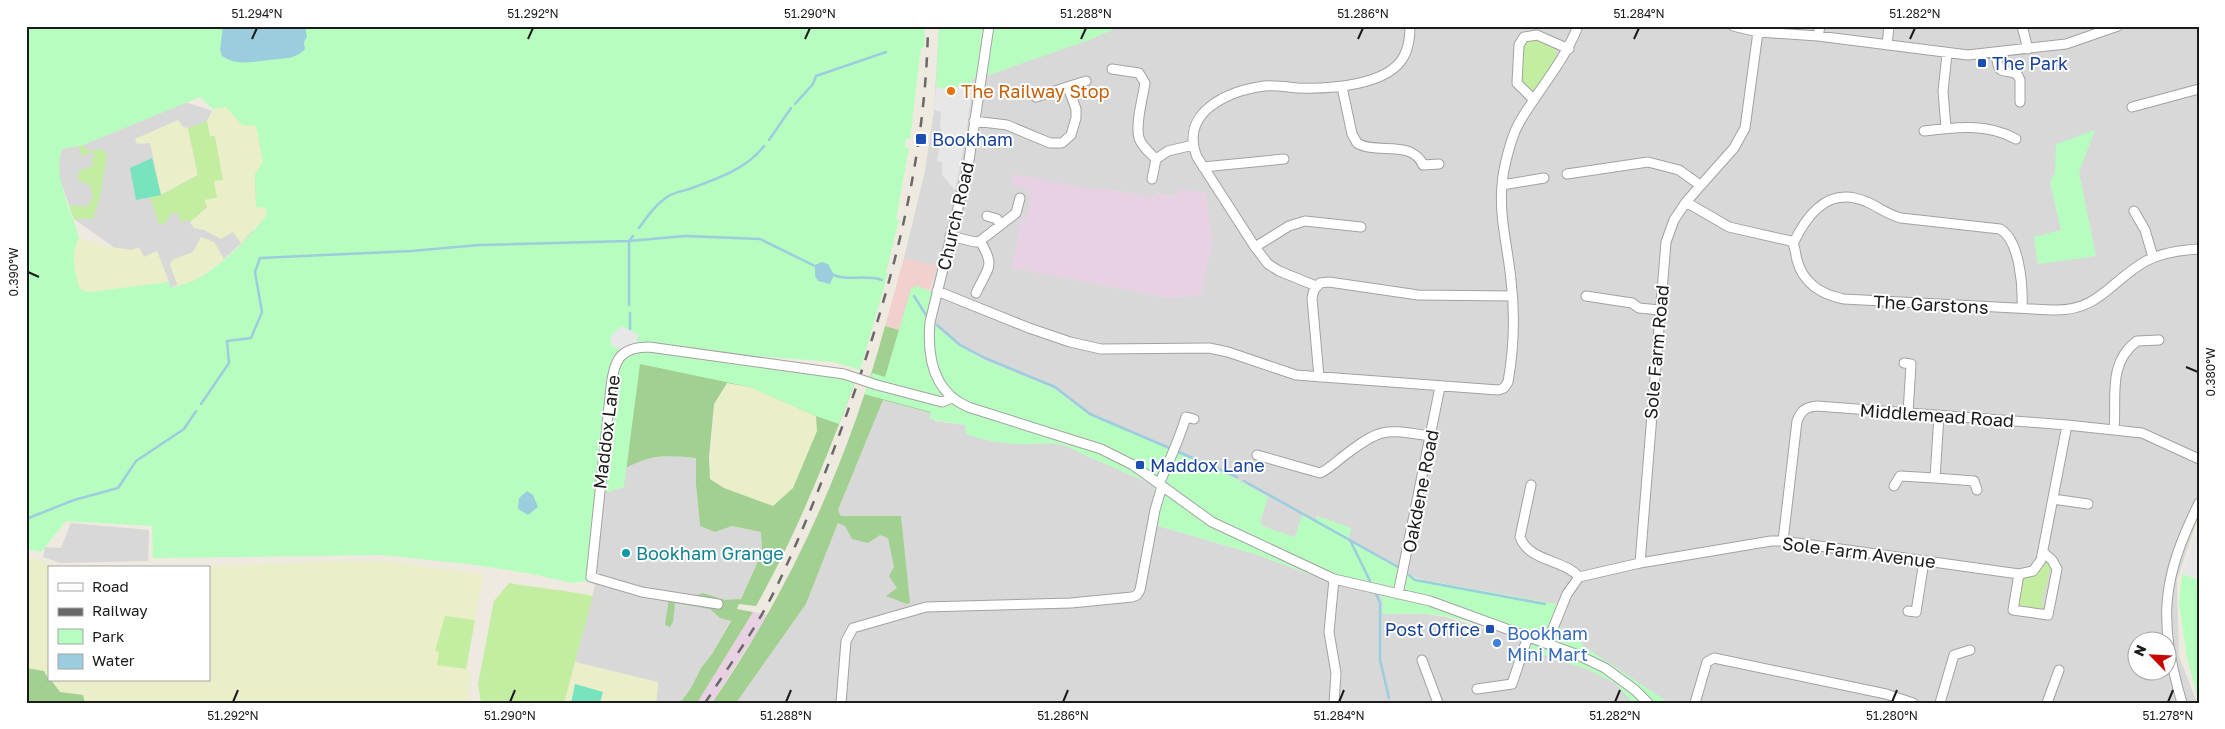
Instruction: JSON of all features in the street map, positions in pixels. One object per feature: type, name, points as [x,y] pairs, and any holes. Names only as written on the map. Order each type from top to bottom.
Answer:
[{"type":"street","name":"Church Road","points":[[952,398],[935,373],[929,345],[930,322],[968,167],[988,26]]},
{"type":"street","points":[[1410,26],[1406,50],[1398,65],[1387,73],[1342,86],[1300,88],[1266,86],[1224,98],[1211,105],[1200,115],[1195,129],[1193,145],[1203,167],[1255,247],[1275,269],[1316,286],[1325,282],[1418,295],[1512,296]]},
{"type":"street","points":[[937,291],[1029,328],[1089,346],[1126,350],[1209,348],[1228,352],[1284,372],[1319,377],[1498,390],[1504,388],[1509,374],[1513,336],[1512,296],[1503,231],[1502,185],[1518,126],[1569,49],[1578,26]]},
{"type":"street","points":[[1733,26],[1758,32],[1818,36],[1947,54],[1968,55],[1996,54],[2066,44],[2118,26]]},
{"type":"street","points":[[1818,36],[1820,26]]},
{"type":"street","points":[[1887,45],[1889,26]]},
{"type":"street","points":[[2022,26],[2028,49]]},
{"type":"street","name":"Sole Farm Road","points":[[1640,563],[1666,242],[1674,220],[1686,202],[1734,148],[1745,128],[1758,32]]},
{"type":"street","points":[[1534,100],[1517,84],[1519,45],[1524,38],[1537,35],[1569,49]]},
{"type":"street","points":[[1946,128],[1943,91],[1947,54]]},
{"type":"street","points":[[1996,54],[2000,69],[2004,73],[2017,74],[2020,80],[2020,102]]},
{"type":"street","points":[[1112,69],[1139,74],[1145,83],[1139,138],[1145,148],[1156,159]]},
{"type":"street","points":[[1036,97],[1086,81]]},
{"type":"street","points":[[1342,86],[1352,134],[1357,143],[1370,148],[1410,152],[1419,158],[1423,165],[1439,164]]},
{"type":"street","points":[[974,121],[1007,126],[1050,143],[1062,143],[1071,135],[1076,118],[1076,110],[1068,87]]},
{"type":"street","points":[[2132,107],[2199,89]]},
{"type":"street","points":[[1924,131],[1946,128],[1988,128],[2006,133],[2016,139]]},
{"type":"street","points":[[1152,179],[1156,159],[1168,151],[1193,145]]},
{"type":"street","points":[[1203,167],[1284,159]]},
{"type":"street","points":[[1567,174],[1648,162],[1679,170],[1700,185]]},
{"type":"street","points":[[1502,185],[1544,178]]},
{"type":"street","points":[[950,236],[974,242],[980,241],[1016,213],[1020,198]]},
{"type":"street","points":[[1686,202],[1729,227],[1786,239],[1794,244],[1805,221],[1815,210],[1827,201],[1847,198],[1867,202],[1888,214],[1902,218],[2000,229],[2007,233],[2013,244],[2023,287],[2022,308]]},
{"type":"street","points":[[2134,211],[2145,230],[2153,258]]},
{"type":"street","points":[[987,216],[996,219],[1000,225]]},
{"type":"street","points":[[1255,247],[1289,226],[1305,221],[1361,227]]},
{"type":"street","points":[[976,293],[990,263],[988,254],[980,241]]},
{"type":"street","name":"The Garstons","points":[[1794,244],[1801,271],[1807,280],[1815,287],[1834,297],[2065,311],[2082,307],[2100,297],[2126,275],[2153,258],[2199,249]]},
{"type":"street","points":[[1316,286],[1312,298],[1319,377]]},
{"type":"street","points":[[1586,296],[1632,303],[1639,308],[1660,310]]},
{"type":"street","points":[[2114,430],[2114,381],[2122,358],[2137,341],[2159,340]]},
{"type":"street","name":"Maddox Lane","points":[[718,604],[642,592],[591,577],[613,372],[616,362],[629,350],[649,347],[844,374],[937,401],[944,402],[952,398]]},
{"type":"street","points":[[1904,363],[1911,364],[1908,412]]},
{"type":"street","name":"Oakdene Road","points":[[1398,594],[1440,386]]},
{"type":"street","points":[[952,398],[968,407],[1101,449],[1133,465],[1212,522],[1334,579],[1430,600],[1547,643],[1606,668],[1635,690],[1648,703]]},
{"type":"street","name":"Middlemead Road","points":[[1783,541],[1797,422],[1800,412],[1808,407],[1908,412],[2142,433],[2199,459]]},
{"type":"street","points":[[1935,478],[1939,415]]},
{"type":"street","points":[[842,703],[846,641],[851,629],[926,607],[1071,603],[1134,597],[1140,590],[1160,485],[1186,416],[1194,419]]},
{"type":"street","points":[[2043,552],[2052,560],[2057,569],[2048,615],[2013,610],[2018,574],[2033,571],[2041,560],[2067,425]]},
{"type":"street","points":[[1257,455],[1320,473],[1364,440],[1378,433],[1393,431],[1431,436]]},
{"type":"street","points":[[1894,486],[1900,476],[1974,481],[1977,490]]},
{"type":"street","points":[[1531,485],[1520,537],[1523,545],[1531,552],[1573,570],[1579,577]]},
{"type":"street","points":[[2053,499],[2088,504]]},
{"type":"street","points":[[2182,703],[2170,658],[2166,602],[2173,565],[2199,503]]},
{"type":"street","name":"Sole Farm Avenue","points":[[1640,563],[1771,541],[1783,541],[2018,574]]},
{"type":"street","points":[[1908,610],[1916,612],[1924,561]]},
{"type":"street","points":[[1547,643],[1567,594],[1579,577],[1640,563]]},
{"type":"street","points":[[1334,579],[1329,632],[1336,673],[1335,702]]},
{"type":"street","points":[[1477,689],[1512,684],[1528,636]]},
{"type":"street","points":[[1940,703],[1954,655],[1970,650]]},
{"type":"street","points":[[1695,703],[1707,662],[1714,658],[1886,694],[1913,703]]},
{"type":"street","points":[[1422,660],[1438,703]]},
{"type":"street","points":[[2047,703],[2059,670]]},
{"type":"shaded area","points":[[939,26],[2199,26],[2199,515],[2177,580],[2179,656],[2197,703],[736,703],[806,604],[841,516],[838,510],[883,400],[931,413],[935,421],[966,425],[1015,444],[1057,443],[1071,447],[1078,452],[1154,485],[1155,489],[1148,523],[1255,554],[1342,586],[1380,594],[1383,602],[1383,614],[1426,614],[1445,617],[1539,647],[1557,605],[1419,579],[1347,541],[1351,528],[1317,516],[1315,522],[1303,515],[1295,538],[1262,526],[1260,522],[1268,497],[1225,473],[1089,415],[1053,388],[984,360],[959,346],[925,320],[936,267],[904,258],[925,171],[934,110]],"holes":[[[1025,188],[1098,190],[1099,188],[1155,198],[1156,193],[1177,197],[1178,189],[1201,295],[1169,298],[1013,268],[1021,220],[1026,221],[1031,197]]]},
{"type":"shaded area","points":[[973,81],[966,136],[955,190],[942,175],[942,162],[937,161],[942,132],[940,125],[941,112],[934,110],[936,87],[947,89],[970,84]]},
{"type":"shaded area","points":[[185,102],[256,125],[263,161],[253,232],[224,259],[171,288],[74,219],[58,174],[59,158],[61,149],[83,145]]},
{"type":"shaded area","points":[[1013,174],[1098,190],[1099,188],[1155,198],[1156,193],[1176,197],[1178,189],[1206,193],[1212,242],[1201,295],[1169,298],[1012,268],[1021,220],[1026,220],[1031,197],[1025,188],[1011,185]]},
{"type":"shaded area","points":[[904,258],[937,266],[930,290],[917,286],[911,289],[899,330],[885,326]]},
{"type":"shaded area","points":[[621,326],[639,335],[636,342],[620,350],[611,345],[611,336]]},
{"type":"shaded area","points":[[671,456],[696,458],[696,485],[700,526],[715,532],[732,526],[761,532],[762,552],[733,616],[691,688],[680,703],[656,703],[658,683],[575,662],[595,585],[592,583],[595,578],[604,493],[624,487],[626,468],[642,459]]},
{"type":"shaded area","points":[[71,523],[149,530],[148,561],[60,563],[43,557],[45,547],[61,548]]},
{"type":"shaded area","points":[[2195,534],[2199,535],[2199,580],[2182,574]]},
{"type":"shaded area","points":[[753,612],[768,615],[712,703],[697,703]]},
{"type":"green space","points":[[26,26],[925,26],[924,48],[921,48],[910,139],[906,139],[905,147],[909,148],[896,219],[899,220],[886,273],[888,273],[860,370],[834,362],[727,354],[654,344],[653,353],[823,373],[855,382],[839,424],[750,387],[640,364],[624,487],[604,493],[595,578],[592,583],[586,581],[571,583],[537,575],[476,565],[382,555],[153,558],[152,526],[66,521],[41,552],[26,549]],"holes":[[[200,97],[213,109],[226,107],[242,125],[256,126],[263,161],[255,175],[256,207],[266,208],[267,215],[244,241],[217,266],[191,282],[171,288],[169,282],[89,292],[80,289],[74,257],[79,238],[64,194],[59,171],[62,149],[83,145]]]},
{"type":"green space","points":[[939,26],[1121,26],[1089,40],[989,75],[975,77],[970,84],[947,89],[936,87]]},
{"type":"green space","points":[[1535,38],[1555,48],[1557,58],[1536,88],[1529,91],[1520,82],[1523,44]]},
{"type":"green space","points":[[226,107],[232,113],[256,125],[263,161],[255,175],[256,206],[266,208],[267,215],[241,243],[233,232],[221,239],[204,230],[194,228],[190,222],[207,207],[204,200],[214,181],[215,136],[210,137],[207,121],[213,109]]},
{"type":"green space","points":[[178,120],[183,127],[188,128],[198,175],[161,195],[150,143],[137,144],[135,139]]},
{"type":"green space","points":[[207,121],[210,136],[215,136],[223,180],[214,181],[217,198],[204,200],[207,207],[190,222],[189,220],[181,222],[177,212],[169,215],[170,217],[166,219],[167,222],[159,225],[150,197],[161,195],[198,175],[188,128]]},
{"type":"green space","points":[[2095,130],[2079,172],[2096,256],[2038,264],[2034,237],[2061,230],[2050,183],[2055,171],[2056,144]]},
{"type":"green space","points":[[83,145],[88,151],[101,149],[107,154],[100,197],[93,219],[74,219],[69,205],[88,207],[93,196],[89,184],[78,181],[79,171],[93,166],[91,159],[95,157],[93,152],[81,156],[79,146]]},
{"type":"green space","points":[[152,158],[161,195],[136,200],[130,168]]},
{"type":"green space","points":[[201,237],[214,242],[224,259],[197,280],[178,286],[170,265],[172,260],[193,252]]},
{"type":"green space","points":[[79,238],[104,246],[132,250],[139,247],[144,257],[157,251],[169,282],[89,292],[80,289],[75,274],[74,247]]},
{"type":"green space","points":[[916,286],[932,292],[925,320],[931,413],[883,400],[838,510],[841,516],[901,516],[910,603],[907,604],[886,596],[897,588],[889,576],[894,567],[888,538],[880,535],[868,543],[852,539],[845,526],[838,523],[806,604],[736,703],[712,703],[741,660],[767,615],[815,522],[854,425],[885,326],[899,330],[911,289]]},
{"type":"green space","points":[[916,286],[932,292],[925,320],[959,346],[984,360],[1053,388],[1089,415],[1225,473],[1268,497],[1260,522],[1262,526],[1295,537],[1302,515],[1315,522],[1317,516],[1351,528],[1348,541],[1418,579],[1557,604],[1550,622],[1669,703],[1633,703],[1615,683],[1589,670],[1528,650],[1528,643],[1491,629],[1439,615],[1382,614],[1383,602],[1380,594],[1342,586],[1255,554],[1148,523],[1155,489],[1154,485],[1064,445],[1049,443],[1011,444],[978,438],[966,434],[965,425],[929,419],[931,412],[864,394],[872,373],[885,377],[911,289]]},
{"type":"green space","points":[[653,353],[716,360],[855,382],[822,468],[785,551],[756,606],[739,604],[737,609],[753,612],[697,703],[680,703],[731,621],[720,618],[710,609],[675,603],[673,622],[670,627],[665,625],[669,598],[693,601],[697,595],[703,593],[725,600],[741,599],[762,552],[761,532],[732,526],[715,532],[700,526],[696,485],[696,458],[660,457],[635,463],[626,468],[624,487],[616,375]],"holes":[[[727,383],[751,387],[816,416],[817,431],[793,488],[773,506],[724,488],[710,479],[709,457],[714,404]]]},
{"type":"green space","points":[[727,383],[751,387],[816,416],[817,431],[793,488],[773,506],[724,488],[710,479],[714,404]]},
{"type":"green space","points":[[26,557],[43,561],[52,566],[48,566],[48,682],[210,682],[210,566],[331,561],[385,561],[483,575],[475,620],[445,616],[436,651],[439,652],[437,665],[471,670],[467,703],[62,703],[26,697]]},
{"type":"green space","points":[[2045,560],[2050,562],[2051,567],[2041,605],[2047,606],[2046,611],[2017,606],[2023,579],[2037,572]]},
{"type":"green space","points":[[2182,574],[2199,580],[2199,703],[2187,658],[2179,604]]},
{"type":"green space","points":[[509,583],[593,596],[564,703],[481,703],[478,684],[494,601]]},
{"type":"green space","points":[[445,616],[475,620],[466,669],[437,665],[439,652],[435,651]]},
{"type":"green space","points":[[575,662],[658,682],[656,703],[564,703]]},
{"type":"green space","points":[[26,668],[44,671],[48,682],[52,682],[60,692],[83,695],[85,703],[26,703]]},
{"type":"green space","points":[[575,684],[603,692],[600,703],[571,703]]},
{"type":"water","points":[[223,26],[245,26],[252,29],[257,26],[305,26],[307,37],[304,42],[305,49],[301,53],[288,58],[251,62],[233,61],[222,56],[220,50]]},
{"type":"water","points":[[822,262],[828,264],[834,275],[830,284],[818,281],[815,276],[815,265]]},
{"type":"water","points":[[527,491],[533,495],[538,507],[528,515],[518,509],[519,498]]},
{"type":"waterway","points":[[795,104],[813,84],[816,76],[886,52]]},
{"type":"waterway","points":[[769,140],[791,108]]},
{"type":"waterway","points":[[639,228],[655,207],[667,197],[712,181],[741,167],[750,161],[764,146]]},
{"type":"waterway","points":[[629,305],[629,241],[633,236]]},
{"type":"waterway","points":[[201,404],[229,363],[227,341],[251,338],[262,312],[255,272],[260,258],[411,251],[479,245],[629,241],[685,236],[760,239],[817,267]]},
{"type":"waterway","points":[[831,274],[843,277],[882,280]]},
{"type":"waterway","points":[[914,296],[926,315]]},
{"type":"waterway","points":[[630,313],[630,329]]},
{"type":"waterway","points":[[937,325],[960,345],[985,358],[1055,387],[1090,414],[1237,477]]},
{"type":"waterway","points":[[26,519],[74,500],[118,488],[136,461],[184,429],[196,411]]},
{"type":"waterway","points":[[1244,481],[1398,567]]},
{"type":"waterway","points":[[1350,540],[1370,581]]},
{"type":"waterway","points":[[1409,575],[1415,580],[1545,604]]},
{"type":"waterway","points":[[1376,594],[1380,603],[1380,660],[1389,698]]},
{"type":"railway","points":[[705,703],[767,605],[795,547],[838,438],[878,321],[903,224],[913,175],[921,126],[928,26]]},
{"type":"place","name":"The Park","points":[[1982,63]]},
{"type":"place","name":"The Railway Stop","points":[[951,91]]},
{"type":"place","name":"Bookham","points":[[921,139]]},
{"type":"place","name":"Maddox Lane","points":[[1140,465]]},
{"type":"place","name":"Bookham Grange","points":[[626,553]]},
{"type":"place","name":"Post Office","points":[[1490,629]]},
{"type":"place","name":"Bookham Mini Mart","points":[[1497,643]]}]
